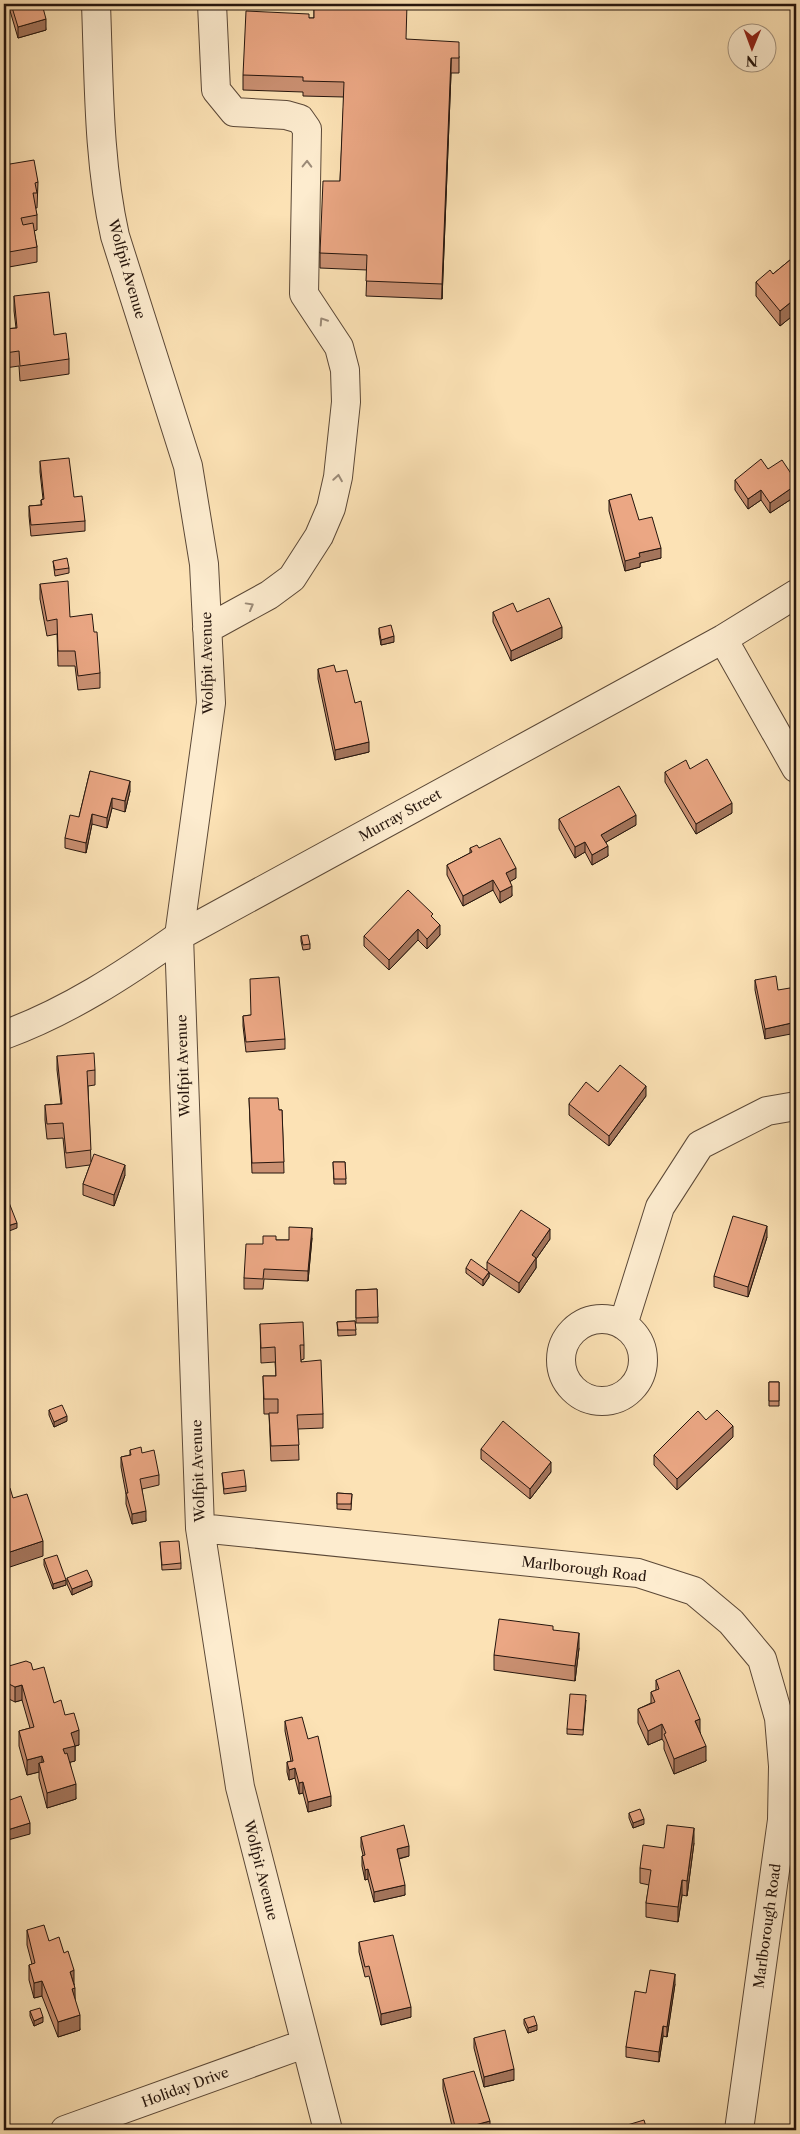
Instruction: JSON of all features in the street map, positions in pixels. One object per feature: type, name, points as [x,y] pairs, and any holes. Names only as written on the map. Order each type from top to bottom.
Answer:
[{"type":"street","name":"Wolfpit Avenue","points":[[96,4],[102,137],[109,209],[115,236],[188,466],[204,564],[211,703],[179,936],[200,1528],[240,1787],[304,2044],[328,2130]]},
{"type":"street","points":[[207,629],[269,595],[292,578],[312,550],[331,508],[338,477],[346,402],[345,370],[339,347],[304,294],[307,129],[300,119],[286,115],[234,112],[216,90],[212,4]]},
{"type":"street","name":"Murray Street","points":[[4,1035],[39,1021],[98,990],[127,973],[179,936],[723,639],[796,594]]},
{"type":"street","points":[[723,639],[796,768]]},
{"type":"street","points":[[623,1325],[660,1207],[700,1145],[767,1111],[796,1106]]},
{"type":"street","name":"Marlborough Road","points":[[200,1528],[638,1573],[694,1590],[731,1622],[762,1659],[779,1718],[783,1766],[782,1820],[739,2130]]},
{"type":"street","name":"Holiday Drive","points":[[65,2130],[304,2044]]},
{"type":"building","points":[[11,4],[42,4],[46,19],[18,27]]},
{"type":"building","points":[[314,4],[371,7],[371,4],[407,4],[406,39],[459,42],[459,58],[451,58],[442,284],[366,281],[367,255],[320,253],[323,181],[340,181],[344,82],[303,81],[303,77],[243,75],[246,11],[309,14],[309,18],[314,18]]},
{"type":"building","points":[[34,160],[38,182],[35,183],[37,193],[33,193],[37,215],[21,218],[23,225],[33,223],[37,247],[9,252],[4,217],[4,165]]},
{"type":"building","points":[[796,255],[796,298],[780,311],[756,282],[770,270],[773,274]]},
{"type":"building","points":[[49,292],[54,335],[66,333],[69,359],[20,366],[19,351],[5,353],[4,345],[4,329],[17,328],[14,296]]},
{"type":"building","points":[[69,458],[74,497],[82,496],[85,521],[31,525],[29,506],[42,505],[41,500],[44,499],[40,461]]},
{"type":"building","points":[[761,459],[768,469],[782,460],[796,481],[796,485],[770,503],[761,490],[748,499],[735,480]]},
{"type":"building","points":[[631,494],[639,520],[652,517],[661,548],[639,553],[640,557],[625,561],[609,500]]},
{"type":"building","points":[[67,558],[69,568],[55,570],[53,561]]},
{"type":"building","points":[[68,581],[70,617],[92,614],[94,632],[97,632],[100,673],[78,676],[75,651],[58,651],[57,619],[47,621],[40,584]]},
{"type":"building","points":[[549,598],[562,627],[511,651],[493,612],[513,603],[517,612]]},
{"type":"building","points":[[391,625],[394,636],[381,640],[379,628]]},
{"type":"building","points":[[334,665],[336,672],[347,670],[355,703],[361,701],[369,742],[335,750],[318,669]]},
{"type":"building","points":[[707,759],[732,803],[696,824],[665,772],[686,760],[690,769]]},
{"type":"building","points":[[90,771],[130,781],[125,801],[112,798],[107,818],[92,814],[86,843],[65,838],[70,815],[79,817]]},
{"type":"building","points":[[619,786],[636,815],[601,835],[608,846],[592,855],[585,842],[575,847],[559,819]]},
{"type":"building","points":[[500,838],[516,868],[506,873],[512,886],[500,892],[493,880],[463,896],[447,865],[472,852],[470,848],[477,845],[479,848]]},
{"type":"building","points":[[408,890],[433,914],[431,916],[440,925],[427,939],[418,929],[389,960],[364,936]]},
{"type":"building","points":[[4,917],[9,934],[4,936]]},
{"type":"building","points":[[308,935],[310,944],[303,945],[301,936]]},
{"type":"building","points":[[776,976],[778,990],[796,987],[796,1022],[765,1029],[755,980]]},
{"type":"building","points":[[279,977],[285,1039],[246,1042],[243,1016],[251,1015],[250,979]]},
{"type":"building","points":[[94,1053],[95,1070],[87,1071],[91,1150],[66,1153],[63,1123],[47,1124],[45,1105],[62,1104],[57,1056]]},
{"type":"building","points":[[620,1065],[646,1086],[609,1136],[569,1104],[586,1082],[598,1092]]},
{"type":"building","points":[[249,1098],[278,1098],[279,1110],[282,1110],[284,1162],[252,1163]]},
{"type":"building","points":[[94,1154],[125,1165],[114,1195],[83,1184]]},
{"type":"building","points":[[333,1162],[345,1162],[346,1179],[334,1179]]},
{"type":"building","points":[[8,1200],[17,1223],[4,1227],[4,1201]]},
{"type":"building","points":[[521,1210],[550,1229],[532,1255],[536,1258],[519,1283],[487,1262]]},
{"type":"building","points":[[733,1216],[767,1226],[748,1287],[714,1276]]},
{"type":"building","points":[[289,1227],[312,1228],[308,1271],[264,1269],[263,1279],[244,1278],[246,1244],[263,1244],[263,1236],[276,1236],[276,1240],[289,1240]]},
{"type":"building","points":[[471,1259],[489,1272],[483,1280],[466,1268]]},
{"type":"building","points":[[377,1289],[378,1317],[356,1318],[356,1290]]},
{"type":"building","points":[[355,1321],[356,1330],[338,1330],[337,1322]]},
{"type":"building","points":[[303,1322],[304,1345],[300,1345],[301,1362],[321,1360],[323,1414],[297,1415],[299,1445],[271,1446],[269,1413],[278,1413],[278,1399],[264,1399],[263,1376],[276,1376],[275,1347],[261,1348],[260,1324]]},
{"type":"building","points":[[769,1382],[779,1382],[779,1401],[769,1401]]},
{"type":"building","points":[[62,1405],[67,1416],[54,1422],[49,1410]]},
{"type":"building","points":[[717,1410],[733,1426],[677,1479],[654,1455],[698,1411],[706,1420]]},
{"type":"building","points":[[503,1421],[551,1462],[530,1489],[481,1449]]},
{"type":"building","points":[[141,1447],[142,1453],[154,1450],[159,1475],[140,1479],[146,1511],[132,1514],[126,1493],[128,1493],[121,1457],[131,1455],[130,1450]]},
{"type":"building","points":[[244,1470],[246,1486],[224,1489],[222,1473]]},
{"type":"building","points":[[10,1488],[13,1498],[27,1494],[43,1541],[4,1554],[4,1490]]},
{"type":"building","points":[[337,1493],[352,1494],[351,1504],[337,1504]]},
{"type":"building","points":[[179,1541],[181,1563],[162,1565],[160,1542]]},
{"type":"building","points":[[57,1555],[66,1580],[53,1584],[44,1559]]},
{"type":"building","points":[[87,1570],[92,1581],[72,1589],[67,1578]]},
{"type":"building","points":[[499,1619],[553,1626],[553,1630],[579,1633],[575,1666],[494,1655]]},
{"type":"building","points":[[26,1661],[31,1663],[33,1670],[44,1667],[54,1703],[61,1700],[65,1715],[74,1713],[79,1730],[71,1733],[75,1746],[63,1749],[65,1754],[67,1753],[76,1784],[47,1793],[39,1763],[44,1762],[42,1756],[27,1760],[19,1731],[34,1727],[22,1685],[15,1687],[7,1683],[4,1674],[9,1666]]},
{"type":"building","points":[[679,1670],[700,1719],[695,1721],[706,1746],[674,1759],[662,1724],[648,1731],[638,1709],[655,1702],[651,1692],[659,1689],[656,1680]]},
{"type":"building","points":[[570,1694],[586,1695],[583,1730],[567,1729]]},
{"type":"building","points":[[302,1717],[308,1739],[318,1736],[331,1796],[308,1802],[303,1782],[299,1783],[295,1768],[289,1770],[287,1762],[293,1761],[285,1721]]},
{"type":"building","points":[[4,1792],[7,1801],[21,1796],[30,1823],[4,1831]]},
{"type":"building","points":[[640,1809],[644,1819],[633,1823],[629,1813]]},
{"type":"building","points":[[404,1825],[409,1846],[397,1849],[405,1885],[374,1892],[368,1869],[365,1870],[362,1856],[365,1855],[361,1837]]},
{"type":"building","points":[[667,1825],[694,1828],[687,1881],[682,1880],[678,1907],[646,1903],[651,1870],[640,1868],[643,1845],[664,1848]]},
{"type":"building","points":[[44,1925],[49,1941],[59,1937],[64,1953],[68,1951],[74,1970],[70,1972],[75,1988],[72,1989],[80,2015],[58,2022],[42,1981],[34,1983],[29,1965],[35,1963],[27,1930]]},
{"type":"building","points":[[393,1935],[411,2007],[381,2014],[369,1966],[365,1967],[359,1942]]},
{"type":"building","points":[[650,1970],[675,1974],[667,2027],[663,2026],[659,2052],[626,2047],[635,1991],[646,1993]]},
{"type":"building","points":[[40,2008],[43,2017],[34,2021],[30,2011]]},
{"type":"building","points":[[534,2016],[537,2025],[528,2028],[524,2019]]},
{"type":"building","points":[[505,2030],[514,2069],[484,2077],[474,2038]]},
{"type":"building","points":[[474,2071],[490,2121],[456,2130],[443,2079]]},
{"type":"building","points":[[644,2120],[647,2130],[614,2130],[614,2129]]}]
